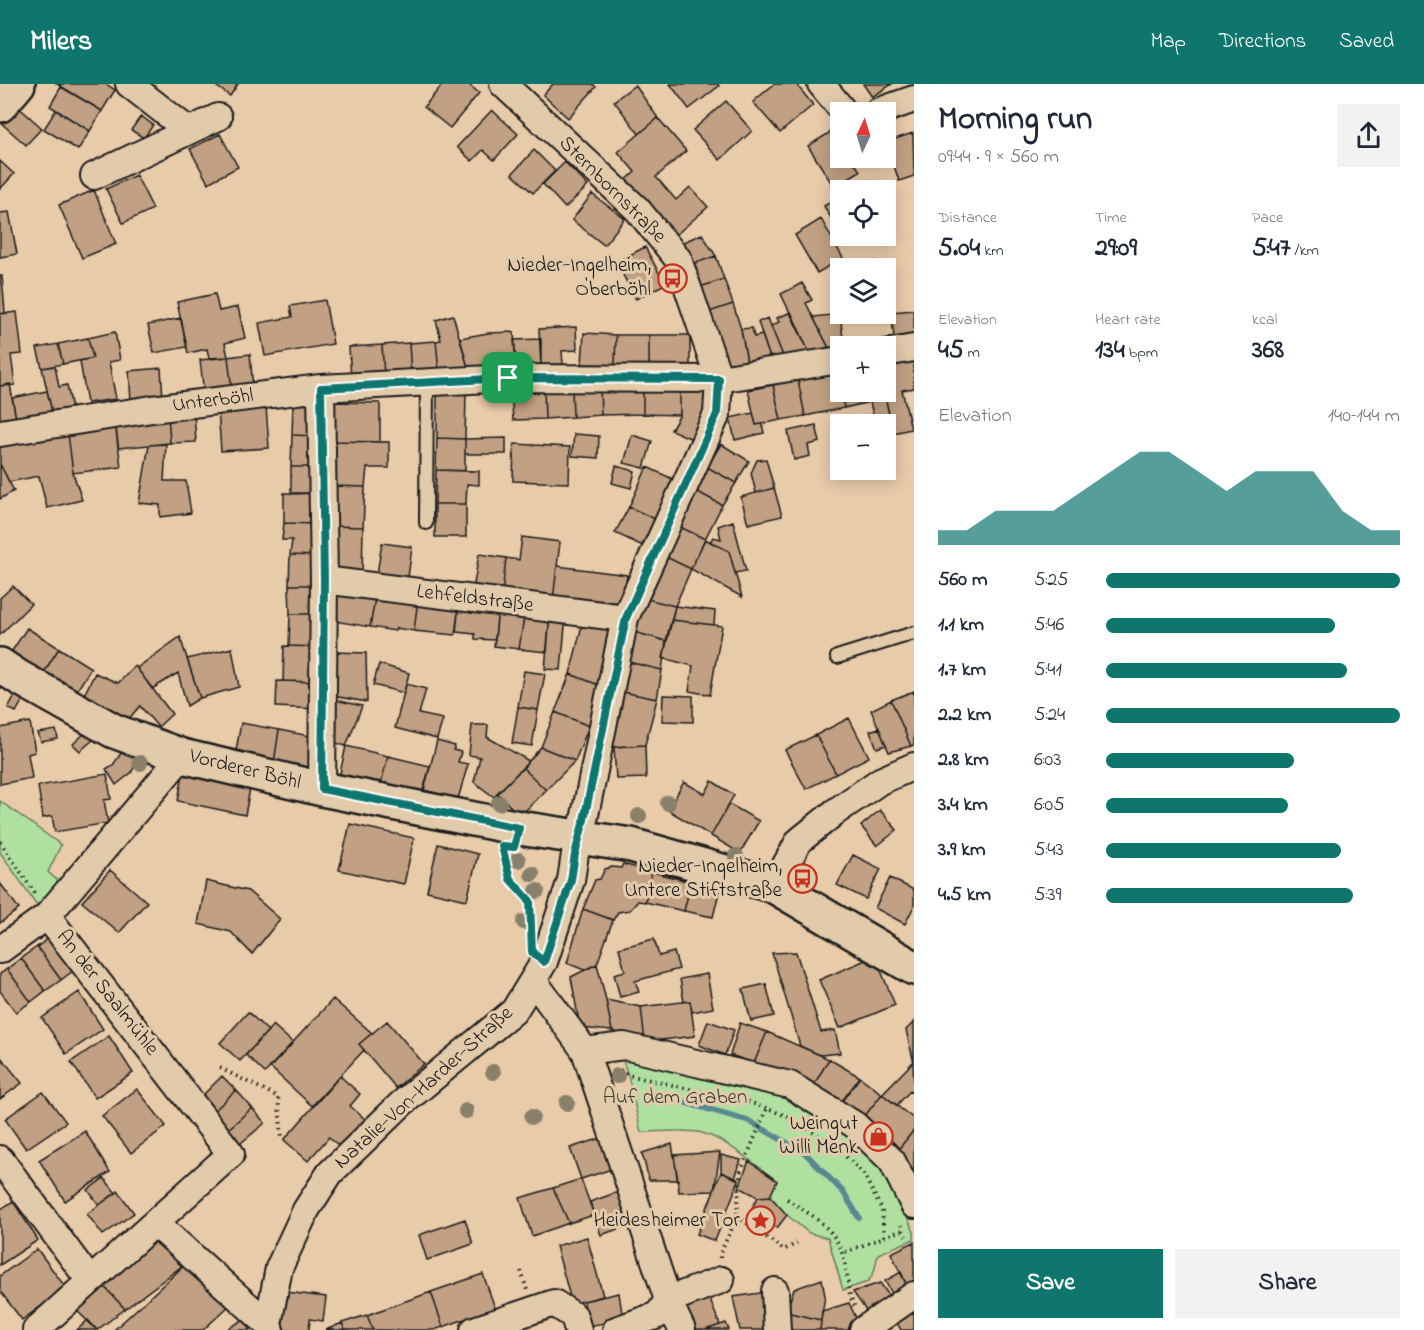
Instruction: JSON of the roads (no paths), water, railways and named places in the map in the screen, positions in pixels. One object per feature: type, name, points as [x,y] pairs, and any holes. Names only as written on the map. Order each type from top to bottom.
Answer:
[{"type":"main road","points":[[0,105],[18,84]]},
{"type":"main road","name":"Vorderer Böhl","points":[[0,665],[114,731],[182,756],[322,789],[519,828],[631,845],[774,886],[914,968]]},
{"type":"street","points":[[129,84],[189,131]]},
{"type":"street","name":"Sternbornstraße","points":[[503,84],[637,209],[678,259],[719,379]]},
{"type":"street","points":[[821,84],[836,102]]},
{"type":"street","points":[[896,105],[914,99]]},
{"type":"street","points":[[94,176],[218,117]]},
{"type":"street","points":[[896,351],[914,348]]},
{"type":"street","name":"Unterböhl","points":[[0,434],[152,409],[321,388],[508,378],[719,379],[830,362]]},
{"type":"street","name":"Natalie-Von-Harder-Straße","points":[[269,1327],[279,1268],[306,1210],[330,1173],[401,1104],[514,1011],[538,971],[571,880],[626,618],[717,414],[719,379]]},
{"type":"street","points":[[321,388],[324,580],[322,789]]},
{"type":"street","name":"Lehfeldstraße","points":[[324,580],[626,618]]},
{"type":"street","name":"An der Saalmühle","points":[[36,1330],[231,1154],[47,916],[182,756]]},
{"type":"street","points":[[774,886],[799,841],[835,812],[880,781],[914,766]]},
{"type":"street","points":[[0,950],[47,916]]},
{"type":"street","points":[[538,971],[585,1051],[668,1299],[682,1330]]},
{"type":"street","points":[[585,1051],[624,1046],[790,1085],[855,1125],[892,1161],[907,1214]]},
{"type":"street","points":[[0,1159],[90,1281]]},
{"type":"street","points":[[154,1223],[269,1327]]},
{"type":"street","points":[[616,1330],[658,1315],[668,1299],[721,1280]]},
{"type":"street","points":[[775,1292],[777,1330]]},
{"type":"street","points":[[863,1330],[914,1295]]},
{"type":"street","points":[[474,1330],[554,1303],[574,1316],[578,1330]]},
{"type":"lane","points":[[426,523],[427,382]]},
{"type":"lane","points":[[837,657],[914,633]]},
{"type":"waterway","points":[[673,1099],[747,1120],[805,1153],[844,1193],[859,1218]]},
{"type":"place","name":"Nieder-Ingelheim, Oberböhl","points":[[672,278]]},
{"type":"place","name":"Nieder-Ingelheim, Untere Stiftstraße","points":[[803,879]]},
{"type":"place","name":"Weingut Willi Menk","points":[[879,1136]]},
{"type":"place","name":"Heidesheimer Tor","points":[[761,1221]]},
{"type":"park label","name":"Auf dem Graben","points":[[675,1098]]}]
